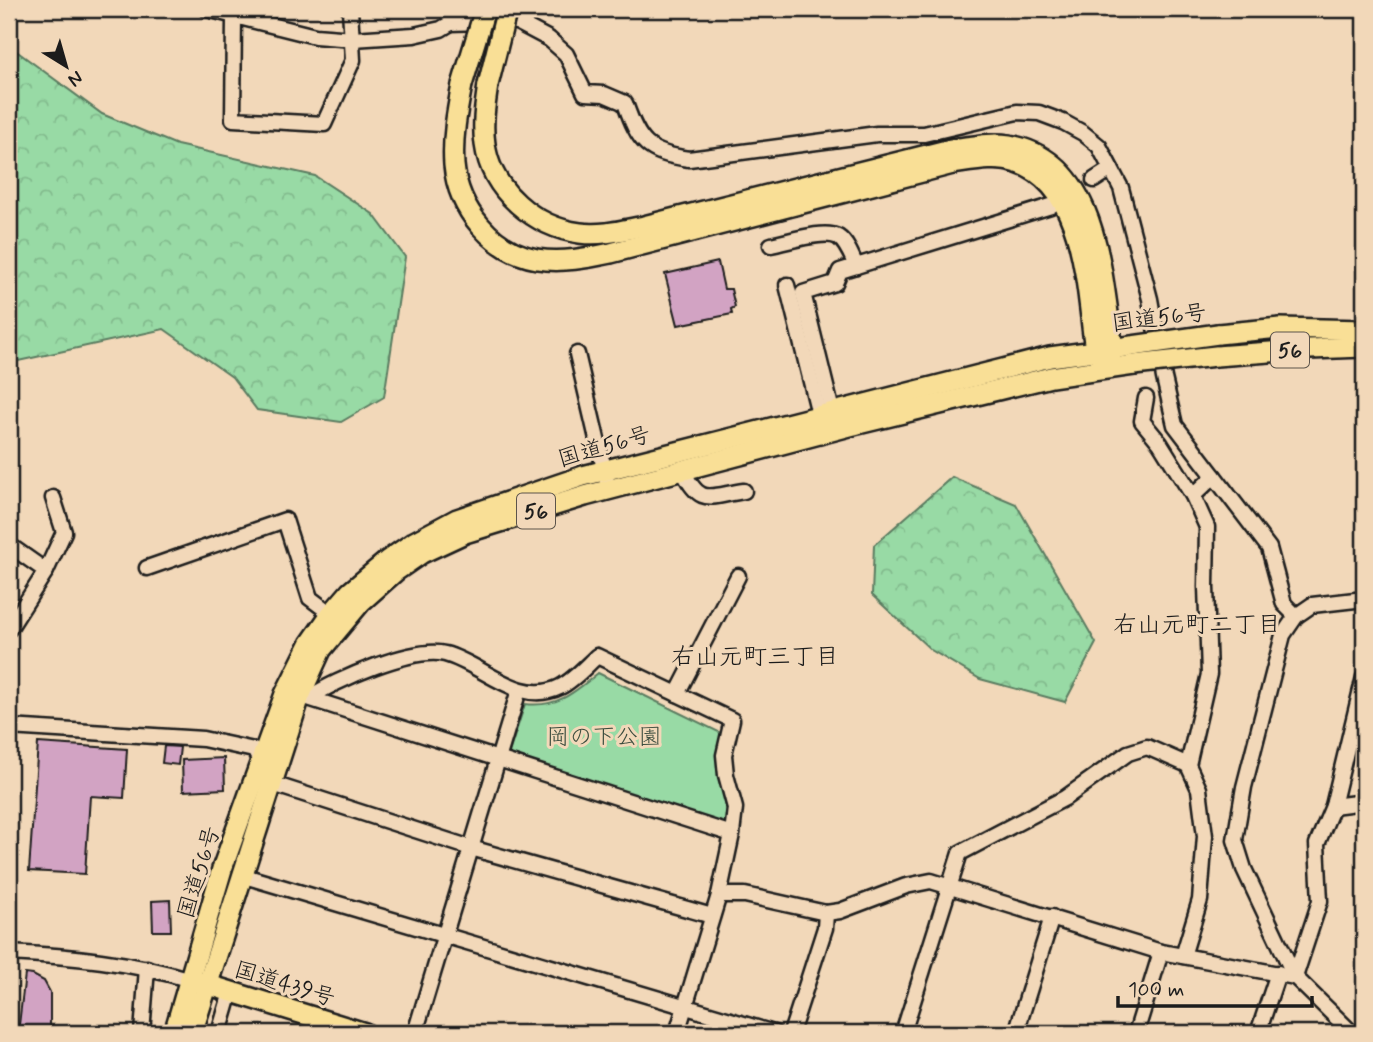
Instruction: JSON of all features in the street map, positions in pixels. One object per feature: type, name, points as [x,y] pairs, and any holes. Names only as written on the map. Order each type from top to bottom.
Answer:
[{"type":"highway","points":[[485,9],[462,85],[455,123],[454,166],[466,203],[478,223],[496,241],[518,253],[537,259],[578,259],[611,253],[953,164],[987,159],[1016,162],[1034,170],[1045,179],[1067,206],[1119,352]]},
{"type":"highway","points":[[508,9],[488,85],[484,118],[485,146],[492,168],[505,190],[519,206],[536,217],[557,227],[581,233],[605,234],[951,149],[989,144],[1026,149],[1047,160],[1060,171],[1071,183],[1089,216],[1119,352],[1107,369]]},
{"type":"highway","name":"国道56号","points":[[174,1033],[199,982],[241,875],[321,650],[350,592],[414,542],[478,511],[604,470],[1050,357],[1119,352],[1218,334],[1280,328],[1364,330]]},
{"type":"highway","name":"国道56号","points":[[1119,352],[1216,356],[1364,347]]},
{"type":"highway","name":"国道56号","points":[[192,1033],[199,982],[222,869],[294,675],[310,644],[396,571],[422,553],[465,533],[610,490],[830,431],[1051,377],[1107,369],[1119,352]]},
{"type":"highway","name":"国道439号","points":[[199,982],[365,1033]]},
{"type":"street","points":[[207,9],[316,36],[353,39],[414,35],[441,29],[474,9]]},
{"type":"street","points":[[234,17],[233,119],[324,124],[353,60],[350,9]]},
{"type":"street","points":[[450,23],[515,21],[549,39],[566,54],[584,93],[604,94],[625,103],[634,127],[649,147],[666,156],[689,159],[877,134],[924,134],[1017,112],[1039,113],[1083,133],[1099,146],[1121,188],[1150,299],[1175,425],[1269,548],[1284,604],[1296,616]]},
{"type":"street","points":[[1094,180],[1111,169]]},
{"type":"street","points":[[825,412],[803,293],[835,284],[840,271],[1051,206]]},
{"type":"street","points":[[771,245],[826,233],[839,237],[856,266]]},
{"type":"street","points":[[787,285],[830,431]]},
{"type":"street","points":[[577,354],[610,490]]},
{"type":"street","points":[[1146,398],[1142,421],[1160,443],[1193,496],[1207,527],[1209,674],[1188,765],[1199,789],[1205,836],[1200,900],[1183,956]]},
{"type":"street","points":[[683,471],[694,491],[705,497],[744,491]]},
{"type":"street","points":[[1193,496],[1214,476]]},
{"type":"street","points":[[9,629],[46,571],[64,532],[52,498]]},
{"type":"street","points":[[147,568],[285,520],[310,598],[337,619]]},
{"type":"street","points":[[9,545],[46,571]]},
{"type":"street","points":[[677,694],[738,576]]},
{"type":"street","points":[[1352,1033],[1295,976],[1244,870],[1236,840],[1244,788],[1283,635],[1296,616],[1312,605],[1364,598]]},
{"type":"street","points":[[305,697],[390,661],[420,653],[444,653],[519,690],[541,693],[561,687],[597,656],[732,720],[724,755],[726,775],[735,808],[732,834],[719,895],[677,1033]]},
{"type":"street","points":[[1295,976],[1320,901],[1317,844],[1333,806],[1364,677]]},
{"type":"street","points":[[415,1033],[519,690]]},
{"type":"street","points":[[305,697],[732,834]]},
{"type":"street","points":[[9,727],[203,739],[254,750],[273,783],[471,848],[712,916]]},
{"type":"street","points":[[903,1033],[960,853],[1065,798],[1128,753],[1147,747],[1188,765]]},
{"type":"street","points":[[1333,806],[1364,802]]},
{"type":"street","points":[[241,875],[774,1033]]},
{"type":"street","points":[[719,895],[745,895],[826,913],[840,911],[906,886],[931,881],[1161,951],[1295,976]]},
{"type":"street","points":[[791,1033],[825,928],[826,913]]},
{"type":"street","points":[[1016,1033],[1052,917]]},
{"type":"street","points":[[1136,1033],[1161,951]]},
{"type":"street","points":[[9,953],[61,956],[147,968],[199,982]]},
{"type":"street","points":[[142,1033],[147,968]]},
{"type":"street","points":[[1258,1033],[1278,973]]},
{"type":"street","points":[[219,1033],[231,992]]},
{"type":"green space","points":[[15,50],[102,114],[177,145],[315,176],[373,214],[405,257],[384,397],[341,422],[257,410],[232,377],[164,329],[9,363],[9,51]]},
{"type":"green space","points":[[952,477],[1016,504],[1096,643],[1065,702],[980,679],[931,650],[872,595],[874,545]]},
{"type":"green space","name":"岡の下公園","points":[[598,673],[723,734],[719,776],[727,810],[725,830],[506,762],[525,704],[547,704],[565,698]]},
{"type":"building","points":[[718,262],[724,289],[731,289],[735,307],[731,309],[732,314],[678,325],[665,274]]},
{"type":"building","points":[[38,743],[127,749],[124,798],[90,796],[85,874],[29,871]]},
{"type":"building","points":[[164,746],[180,747],[178,765],[162,763]]},
{"type":"building","points":[[224,758],[225,789],[183,791],[182,760]]},
{"type":"building","points":[[170,900],[171,931],[153,931],[152,901]]},
{"type":"building","points":[[25,974],[44,981],[50,992],[50,1030],[18,1033]]},
{"type":"district","name":"右山元町二丁目","points":[[1197,624]]},
{"type":"district","name":"右山元町三丁目","points":[[755,656]]}]
